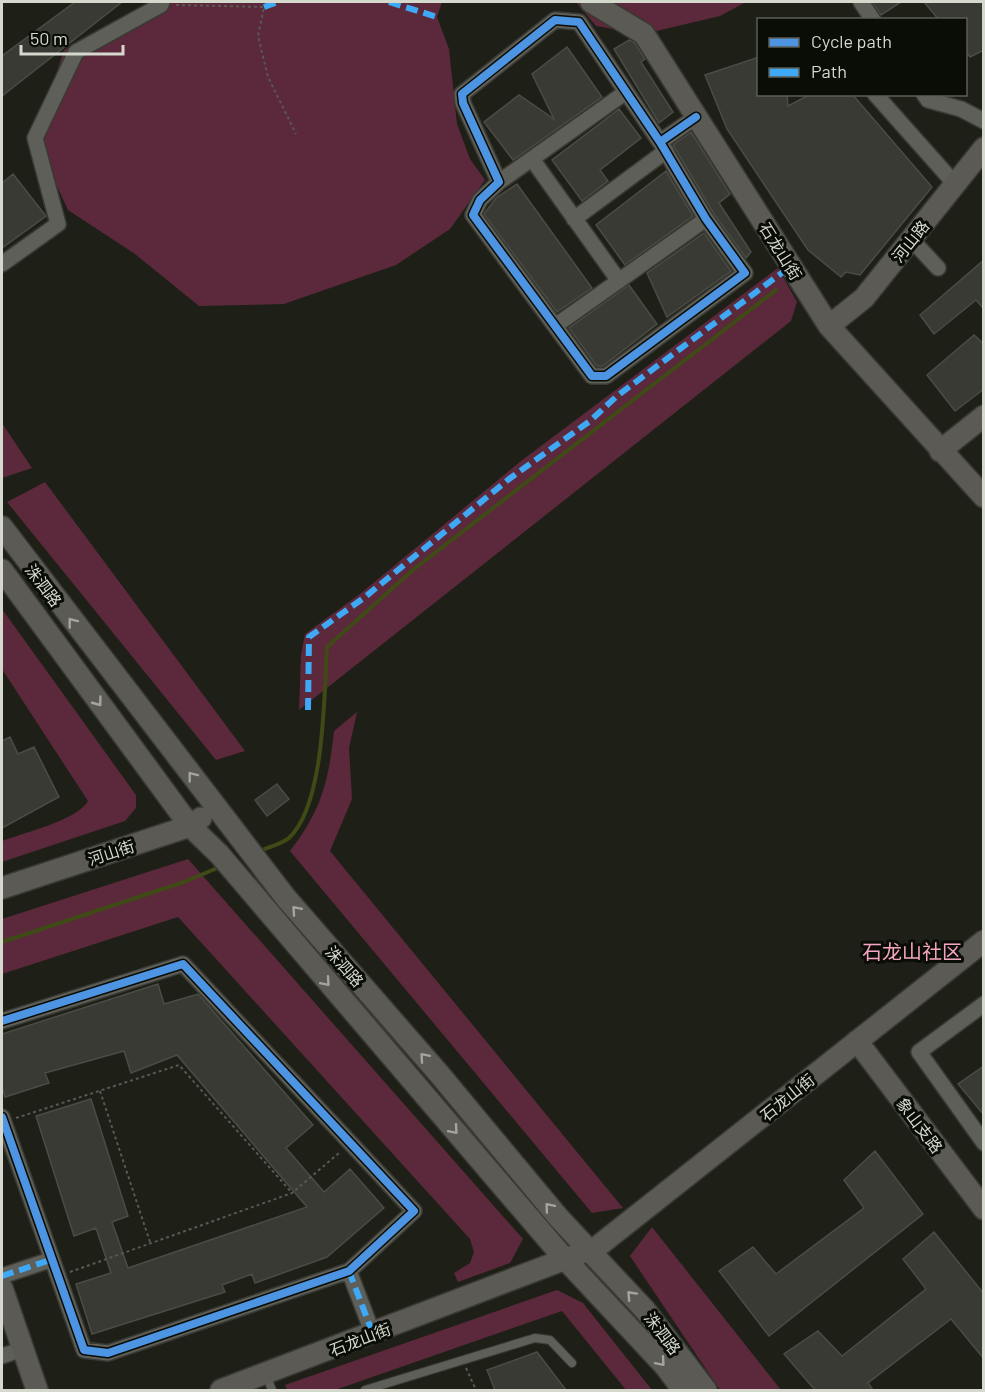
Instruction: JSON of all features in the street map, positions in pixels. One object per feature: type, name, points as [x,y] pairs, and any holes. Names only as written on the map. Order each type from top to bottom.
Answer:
[{"type":"street","name":"石龙山街","points":[[591,2],[644,34],[829,326],[984,497]]},
{"type":"street","points":[[861,2],[872,18]]},
{"type":"street","points":[[2,264],[58,224],[34,138],[76,52],[161,3]]},
{"type":"street","points":[[499,182],[463,103],[462,94],[555,20],[579,22],[627,92],[663,146],[706,219],[745,273],[606,376],[592,376],[473,215],[480,200],[499,182],[627,92]]},
{"type":"street","points":[[876,96],[955,184]]},
{"type":"street","points":[[925,96],[928,100],[961,109],[984,121]]},
{"type":"street","points":[[574,219],[696,117]]},
{"type":"street","name":"河山路","points":[[829,326],[864,298],[984,148]]},
{"type":"street","points":[[532,159],[619,281]]},
{"type":"street","points":[[555,326],[706,219]]},
{"type":"street","points":[[911,239],[938,268]]},
{"type":"street","points":[[940,451],[984,416]]},
{"type":"street","name":"洙泗路","points":[[2,527],[286,898],[589,1250],[645,1310],[706,1390]]},
{"type":"street","name":"洙泗路","points":[[2,570],[190,826],[219,854],[233,874],[564,1258],[665,1366],[683,1390]]},
{"type":"street","name":"河山街","points":[[2,888],[190,826],[216,807]]},
{"type":"street","name":"石龙山街","points":[[221,1390],[269,1382],[373,1334],[597,1247],[984,940]]},
{"type":"street","points":[[2,1021],[183,964],[414,1211],[349,1271],[108,1353],[84,1350],[56,1277],[2,1120]]},
{"type":"street","points":[[984,1004],[919,1052],[984,1143]]},
{"type":"street","name":"象山支路","points":[[857,1041],[980,1197]]},
{"type":"street","points":[[2,1276],[50,1260]]},
{"type":"street","points":[[349,1271],[373,1334]]},
{"type":"street","points":[[2,1288],[37,1390]]},
{"type":"street","points":[[2,1356],[23,1349]]},
{"type":"lane","points":[[365,1390],[534,1338],[550,1340],[572,1363]]},
{"type":"path","points":[[266,2],[258,36],[265,67],[296,134]]},
{"type":"path","points":[[161,3],[264,6]]},
{"type":"path","points":[[2,1120],[179,1065],[292,1193]]},
{"type":"path","points":[[100,1090],[150,1242]]},
{"type":"path","points":[[56,1277],[292,1193],[352,1143]]},
{"type":"path","points":[[462,1359],[476,1390]]},
{"type":"shaded area","points":[[149,2],[442,2],[437,17],[449,49],[457,124],[470,159],[485,180],[450,229],[396,265],[284,304],[199,306],[135,254],[68,210],[35,138],[64,50]]},
{"type":"shaded area","points":[[576,2],[746,2],[720,16],[644,34],[596,26]]},
{"type":"shaded area","points":[[778,268],[797,302],[791,321],[299,710],[301,655],[305,634],[360,594],[521,461]]},
{"type":"shaded area","points":[[2,423],[32,468],[2,478]]},
{"type":"shaded area","points":[[45,482],[245,751],[216,760],[7,502]]},
{"type":"shaded area","points":[[2,609],[136,795],[136,808],[125,821],[2,862],[2,841],[62,820],[82,808],[88,801],[2,669]]},
{"type":"shaded area","points":[[357,712],[349,748],[352,799],[330,851],[623,1208],[592,1213],[290,851],[310,822],[322,795],[334,731]]},
{"type":"shaded area","points":[[188,859],[523,1239],[510,1263],[458,1282],[454,1273],[470,1263],[474,1252],[470,1239],[178,917],[2,974],[2,919]]},
{"type":"shaded area","points":[[652,1227],[781,1390],[720,1390],[630,1256]]},
{"type":"shaded area","points":[[557,1290],[583,1303],[652,1390],[626,1390],[562,1311],[335,1390],[287,1390],[285,1385]]},
{"type":"building","points":[[75,2],[122,2],[2,96],[2,56]]},
{"type":"building","points":[[872,2],[901,2],[881,15]]},
{"type":"building","points":[[924,2],[984,2],[984,50],[970,57],[967,52],[967,18],[937,18]]},
{"type":"building","points":[[629,40],[635,43],[645,59],[641,62],[673,112],[659,123],[614,49]]},
{"type":"building","points":[[567,47],[602,97],[513,160],[484,122],[519,95],[554,119],[532,74]]},
{"type":"building","points":[[757,58],[757,96],[787,96],[788,106],[807,96],[854,96],[932,187],[860,275],[846,272],[841,277],[808,250],[727,129],[705,75]]},
{"type":"building","points":[[619,109],[641,138],[600,170],[608,181],[582,201],[552,160]]},
{"type":"building","points":[[691,132],[730,194],[719,203],[751,252],[746,258],[714,214],[673,145]]},
{"type":"building","points":[[666,171],[693,216],[625,265],[596,225]]},
{"type":"building","points":[[13,174],[46,216],[2,248],[2,183]]},
{"type":"building","points":[[517,184],[592,288],[557,312],[484,214],[496,198]]},
{"type":"building","points":[[704,233],[731,271],[667,317],[647,273]]},
{"type":"building","points":[[984,260],[984,309],[976,300],[934,334],[920,315]]},
{"type":"building","points":[[629,285],[657,324],[603,366],[597,366],[569,328]]},
{"type":"building","points":[[974,335],[984,344],[984,389],[955,411],[927,375]]},
{"type":"building","points":[[10,737],[18,754],[34,747],[59,797],[2,828],[2,741]]},
{"type":"building","points":[[277,784],[289,799],[267,816],[255,800]]},
{"type":"building","points":[[158,984],[164,1004],[198,994],[313,1125],[286,1148],[324,1192],[350,1169],[384,1208],[327,1257],[255,1283],[252,1274],[222,1285],[225,1292],[92,1334],[76,1284],[111,1273],[96,1228],[74,1236],[36,1116],[91,1099],[128,1216],[112,1222],[128,1268],[307,1207],[177,1055],[131,1073],[124,1051],[45,1073],[49,1083],[5,1097],[2,1086],[2,1034]]},
{"type":"building","points":[[984,1066],[984,1115],[958,1084]]},
{"type":"building","points":[[875,1151],[923,1214],[769,1336],[719,1271],[753,1247],[776,1274],[864,1208],[844,1180]]},
{"type":"building","points":[[934,1232],[984,1294],[984,1359],[951,1319],[868,1383],[873,1390],[815,1390],[784,1354],[818,1331],[842,1356],[926,1289],[903,1259]]},
{"type":"building","points":[[537,1352],[566,1390],[495,1390],[487,1370]]},
{"type":"waterway","points":[[260,851],[289,838],[301,822],[310,801],[320,748],[327,647],[414,569],[776,290]]},
{"type":"waterway","points":[[2,942],[184,882],[222,866]]},
{"type":"marked path","points":[[264,7],[278,2]]},
{"type":"marked path","points":[[389,2],[437,17]]},
{"type":"marked path","points":[[308,710],[309,637],[365,597],[509,479],[590,421],[617,396],[791,266]]},
{"type":"marked path","points":[[2,1276],[50,1260]]},
{"type":"marked path","points":[[349,1271],[373,1334]]},
{"type":"cycle path","points":[[660,142],[579,22],[555,20],[462,94],[463,103],[499,182],[480,200],[473,215],[592,376],[606,376],[745,273],[706,219],[660,142],[696,117]]},
{"type":"cycle path","points":[[2,1021],[183,964],[414,1211],[349,1271],[108,1353],[84,1350],[2,1117]]},
{"type":"district","name":"石龙山社区","points":[[912,951]]}]
